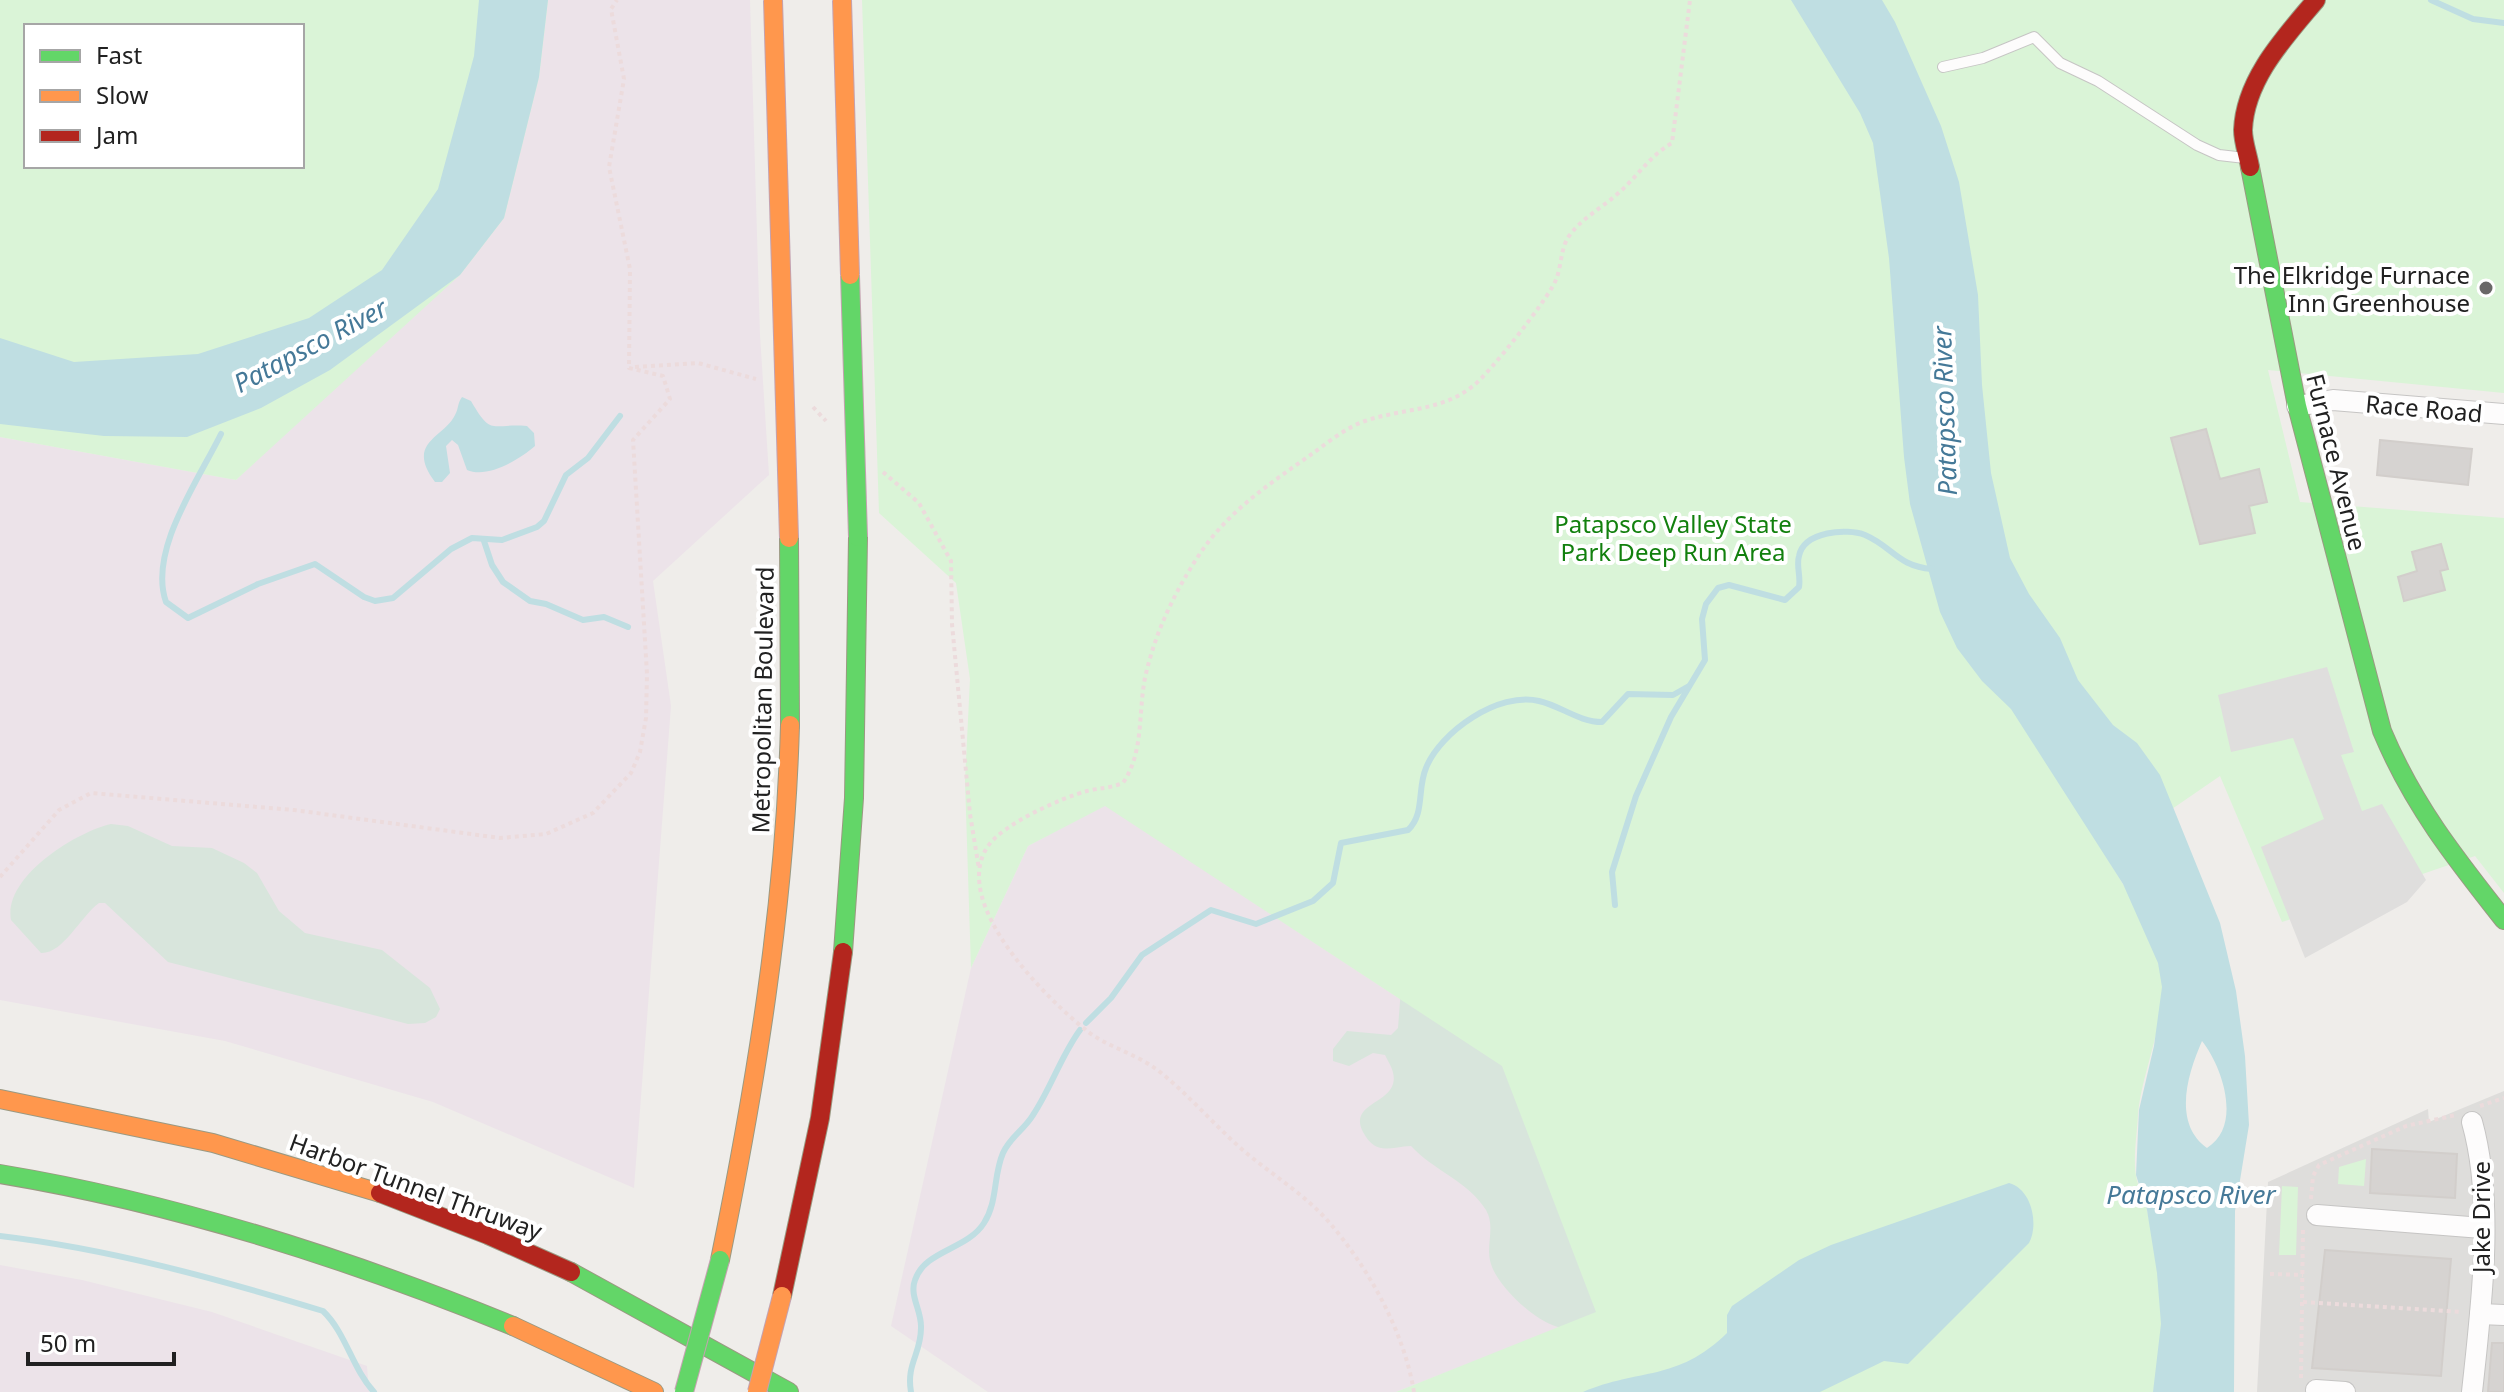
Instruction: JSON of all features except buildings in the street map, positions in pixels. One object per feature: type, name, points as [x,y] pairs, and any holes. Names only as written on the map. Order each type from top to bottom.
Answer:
[{"type":"main road","name":"Metropolitan Boulevard","points":[[684,1392],[720,1260],[763,1038],[779,905],[788,757],[789,538],[773,0]]},
{"type":"main road","points":[[757,1392],[782,1296],[831,1056],[846,922],[856,764],[858,537],[842,0]]},
{"type":"main road","name":"Furnace Avenue","points":[[2316,0],[2270,58],[2249,96],[2243,132],[2297,406],[2372,700],[2394,763],[2435,833],[2504,920]]},
{"type":"main road","name":"Harbor Tunnel Thruway","points":[[0,1099],[202,1139],[277,1159],[422,1209],[607,1289],[789,1392]]},
{"type":"main road","points":[[0,1174],[211,1221],[347,1264],[459,1302],[569,1349],[654,1392]]},
{"type":"main road","points":[[347,1264],[612,1392]]},
{"type":"street","name":"Race Road","points":[[2297,406],[2333,400],[2504,414]]},
{"type":"street","name":"Jake Drive","points":[[2472,1122],[2483,1159],[2480,1314],[2472,1392]]},
{"type":"street","points":[[2317,1215],[2482,1228]]},
{"type":"street","points":[[2480,1314],[2504,1315]]},
{"type":"street","points":[[2316,1390],[2345,1392]]},
{"type":"lane","points":[[1943,67],[1983,58],[2034,37],[2060,63],[2098,81],[2197,145],[2219,155],[2247,159]]},
{"type":"path","points":[[0,877],[59,810],[91,793],[294,810],[500,838],[546,834],[593,813],[631,773],[640,752],[647,674],[633,440],[670,399],[663,376],[629,368],[630,269],[609,167],[624,79],[611,9],[617,0]]},
{"type":"path","points":[[1414,1392],[1410,1370],[1377,1293],[1360,1263],[1326,1219],[1246,1152],[1146,1061],[1088,1032],[1033,981],[996,928],[981,881],[986,849],[995,837],[1031,815],[1071,796],[1123,783],[1132,769],[1138,747],[1145,678],[1166,611],[1223,523],[1264,487],[1347,430],[1366,421],[1431,408],[1475,385],[1544,300],[1555,282],[1564,244],[1571,233],[1626,187],[1645,162],[1672,143],[1690,0]]},
{"type":"path","points":[[2270,1274],[2303,1275]]},
{"type":"path","points":[[2303,1302],[2480,1314]]},
{"type":"shaded area","points":[[548,0],[750,0],[760,335],[769,475],[653,581],[671,706],[634,1188],[433,1102],[225,1041],[0,1000],[0,437],[236,480],[298,421],[539,77]]},
{"type":"shaded area","points":[[2327,667],[2354,752],[2341,755],[2362,811],[2382,804],[2426,880],[2407,902],[2305,958],[2261,847],[2324,819],[2293,738],[2231,752],[2218,695]]},
{"type":"shaded area","points":[[1105,805],[1502,1066],[1597,1313],[1396,1392],[988,1392],[891,1326],[971,968],[1028,846]]},
{"type":"shaded area","points":[[111,824],[128,826],[172,846],[212,848],[244,863],[257,873],[279,911],[305,933],[382,950],[430,988],[440,1009],[436,1017],[425,1023],[408,1024],[168,962],[105,903],[99,903],[92,909],[57,948],[41,953],[11,920],[12,904],[18,888],[45,859],[62,847],[79,836]]},
{"type":"shaded area","points":[[1461,964],[1610,1302],[1588,1320],[1570,1328],[1553,1326],[1531,1313],[1501,1283],[1489,1257],[1489,1216],[1479,1200],[1411,1146],[1384,1148],[1368,1140],[1360,1123],[1361,1116],[1389,1091],[1394,1080],[1385,1055],[1373,1053],[1349,1066],[1333,1061],[1333,1049],[1347,1031],[1391,1035],[1398,1028],[1401,988]]},
{"type":"shaded area","points":[[2504,1091],[2504,1392],[2257,1392],[2268,1182],[2428,1109],[2429,1122]]},
{"type":"shaded area","points":[[0,1265],[82,1280],[212,1312],[367,1366],[369,1392],[0,1392]]},
{"type":"green space","points":[[0,0],[548,0],[539,77],[504,218],[460,275],[236,480],[0,437]]},
{"type":"green space","name":"Patapsco Valley State Park Deep Run Area","points":[[862,0],[2504,0],[2504,393],[2268,370],[2300,502],[2504,518],[2504,893],[2475,856],[2282,922],[2220,776],[2105,855],[2148,933],[2162,983],[2160,1014],[2140,1099],[2135,1153],[2136,1176],[2156,1255],[2160,1301],[2160,1348],[2153,1392],[1396,1392],[1596,1312],[1502,1066],[1105,806],[1028,846],[971,968],[965,781],[970,679],[956,583],[879,513]]},
{"type":"green space","points":[[2366,1159],[2364,1186],[2338,1184],[2339,1167]]},
{"type":"green space","points":[[2282,1186],[2298,1187],[2296,1255],[2279,1255]]},
{"type":"water","name":"Patapsco River","points":[[479,0],[548,0],[539,77],[504,218],[460,275],[330,370],[261,408],[187,437],[104,436],[0,424],[0,338],[74,362],[198,354],[309,318],[382,270],[438,189],[474,56]]},
{"type":"water","name":"Patapsco River","points":[[1791,0],[1882,0],[1895,22],[1941,126],[1959,182],[1978,295],[1982,385],[1991,473],[2010,558],[2029,594],[2060,638],[2078,680],[2113,725],[2137,743],[2160,775],[2220,923],[2236,991],[2245,1056],[2249,1125],[2235,1211],[2234,1392],[2153,1392],[2161,1324],[2147,1210],[2136,1175],[2139,1110],[2154,1046],[2162,987],[2158,963],[2123,884],[2011,709],[1982,681],[1957,648],[1940,612],[1910,504],[1889,258],[1873,143],[1860,113]],"holes":[[[2202,1041],[2222,1080],[2227,1111],[2218,1138],[2207,1148],[2196,1138],[2189,1125],[2186,1097]]]},
{"type":"water","points":[[462,397],[471,401],[488,424],[527,426],[534,433],[535,446],[502,467],[475,472],[467,470],[458,445],[452,440],[446,446],[450,473],[442,482],[435,482],[427,469],[425,449],[450,423]]},
{"type":"water","points":[[2009,1183],[2023,1192],[2031,1208],[2033,1227],[2029,1243],[1908,1364],[1884,1361],[1820,1392],[1583,1392],[1674,1367],[1709,1349],[1727,1333],[1727,1315],[1732,1306],[1799,1260],[1831,1245]]},
{"type":"waterway","points":[[2431,0],[2473,19],[2504,23]]},
{"type":"waterway","points":[[221,434],[178,516],[164,561],[162,582],[166,602],[188,618],[258,584],[315,564],[364,597],[375,601],[393,598],[451,549],[472,538],[502,540],[537,527],[544,521],[566,475],[588,458],[620,416]]},
{"type":"waterway","points":[[1615,905],[1612,872],[1636,796],[1671,717],[1705,660],[1702,619],[1706,604],[1718,588],[1729,585],[1785,600],[1799,587],[1798,560],[1803,548],[1817,537],[1838,532],[1865,535],[1903,560],[1932,569]]},
{"type":"waterway","points":[[484,541],[492,565],[503,582],[530,601],[546,604],[583,620],[604,617],[628,627]]},
{"type":"waterway","points":[[1086,1023],[1111,998],[1142,955],[1211,910],[1256,924],[1313,901],[1333,883],[1341,843],[1408,830],[1417,817],[1423,776],[1433,754],[1457,728],[1489,708],[1506,702],[1539,701],[1602,722],[1628,694],[1673,695],[1689,686]]},
{"type":"waterway","points":[[911,1392],[910,1374],[921,1328],[914,1292],[915,1280],[928,1262],[967,1239],[984,1223],[1003,1153],[1033,1115],[1080,1030]]},
{"type":"waterway","points":[[0,1236],[163,1266],[323,1311],[338,1330],[374,1392]]},
{"type":"traffic: fast","points":[[2250,167],[2297,406],[2382,731],[2421,807],[2504,920]]},
{"type":"traffic: fast","points":[[850,275],[858,537]]},
{"type":"traffic: fast","points":[[843,952],[854,798],[858,537]]},
{"type":"traffic: fast","points":[[789,538],[790,725]]},
{"type":"traffic: fast","points":[[0,1174],[131,1201],[261,1236],[388,1278],[513,1326]]},
{"type":"traffic: fast","points":[[684,1392],[720,1260]]},
{"type":"traffic: fast","points":[[571,1272],[789,1392]]},
{"type":"traffic: slow","points":[[773,0],[789,538]]},
{"type":"traffic: slow","points":[[842,0],[850,275]]},
{"type":"traffic: slow","points":[[720,1260],[767,994],[782,860],[790,725]]},
{"type":"traffic: slow","points":[[0,1099],[213,1143],[380,1193]]},
{"type":"traffic: slow","points":[[757,1392],[782,1296]]},
{"type":"traffic: slow","points":[[513,1326],[654,1392]]},
{"type":"traffic: jam","points":[[2250,167],[2243,130],[2251,93],[2269,60],[2316,0]]},
{"type":"traffic: jam","points":[[782,1296],[820,1118],[843,952]]},
{"type":"traffic: jam","points":[[380,1193],[488,1235],[571,1272]]},
{"type":"place","name":"The Elkridge Furnace Inn Greenhouse","points":[[2486,288]]}]
